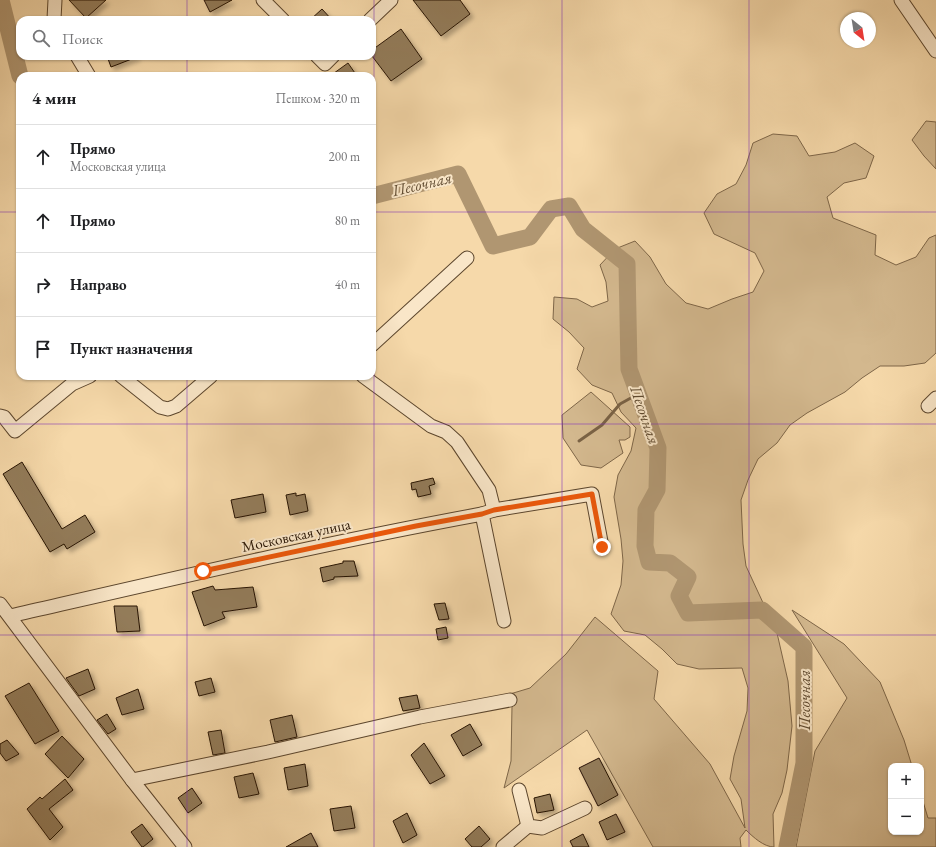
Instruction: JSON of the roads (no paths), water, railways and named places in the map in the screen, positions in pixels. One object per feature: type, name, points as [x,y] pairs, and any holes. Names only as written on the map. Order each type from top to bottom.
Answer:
[{"type":"street","points":[[55,0],[55,16]]},
{"type":"street","points":[[263,0],[279,16]]},
{"type":"street","points":[[374,16],[391,0]]},
{"type":"street","points":[[901,0],[936,51]]},
{"type":"street","points":[[79,60],[87,72]]},
{"type":"street","points":[[376,341],[467,258]]},
{"type":"street","points":[[0,416],[4,417],[15,431],[72,384],[81,380]]},
{"type":"street","points":[[126,380],[160,406],[168,409],[176,406],[206,380]]},
{"type":"street","points":[[368,380],[431,426],[446,432],[457,442],[490,490],[488,512],[504,621]]},
{"type":"street","name":"Московская улица","points":[[10,616],[211,570],[416,526],[592,494],[602,547]]},
{"type":"street","points":[[0,604],[132,780],[185,847]]},
{"type":"street","points":[[132,780],[268,752],[420,717],[510,700]]},
{"type":"street","points":[[519,790],[528,826]]},
{"type":"street","points":[[504,847],[528,826],[542,828],[585,808]]},
{"type":"waterway","name":"Песочная","points":[[1,0],[16,60]]},
{"type":"waterway","name":"Песочная","points":[[16,60],[19,72]]},
{"type":"waterway","name":"Песочная","points":[[376,195],[458,174],[493,246],[530,237],[551,209],[569,206],[583,229],[627,264],[629,369],[658,448],[657,490],[646,510],[645,546],[649,562],[670,563],[688,577],[679,596],[688,613],[762,610],[804,647],[804,763],[787,847]]},
{"type":"waterway","points":[[579,441],[602,425],[620,404],[638,394]]}]
